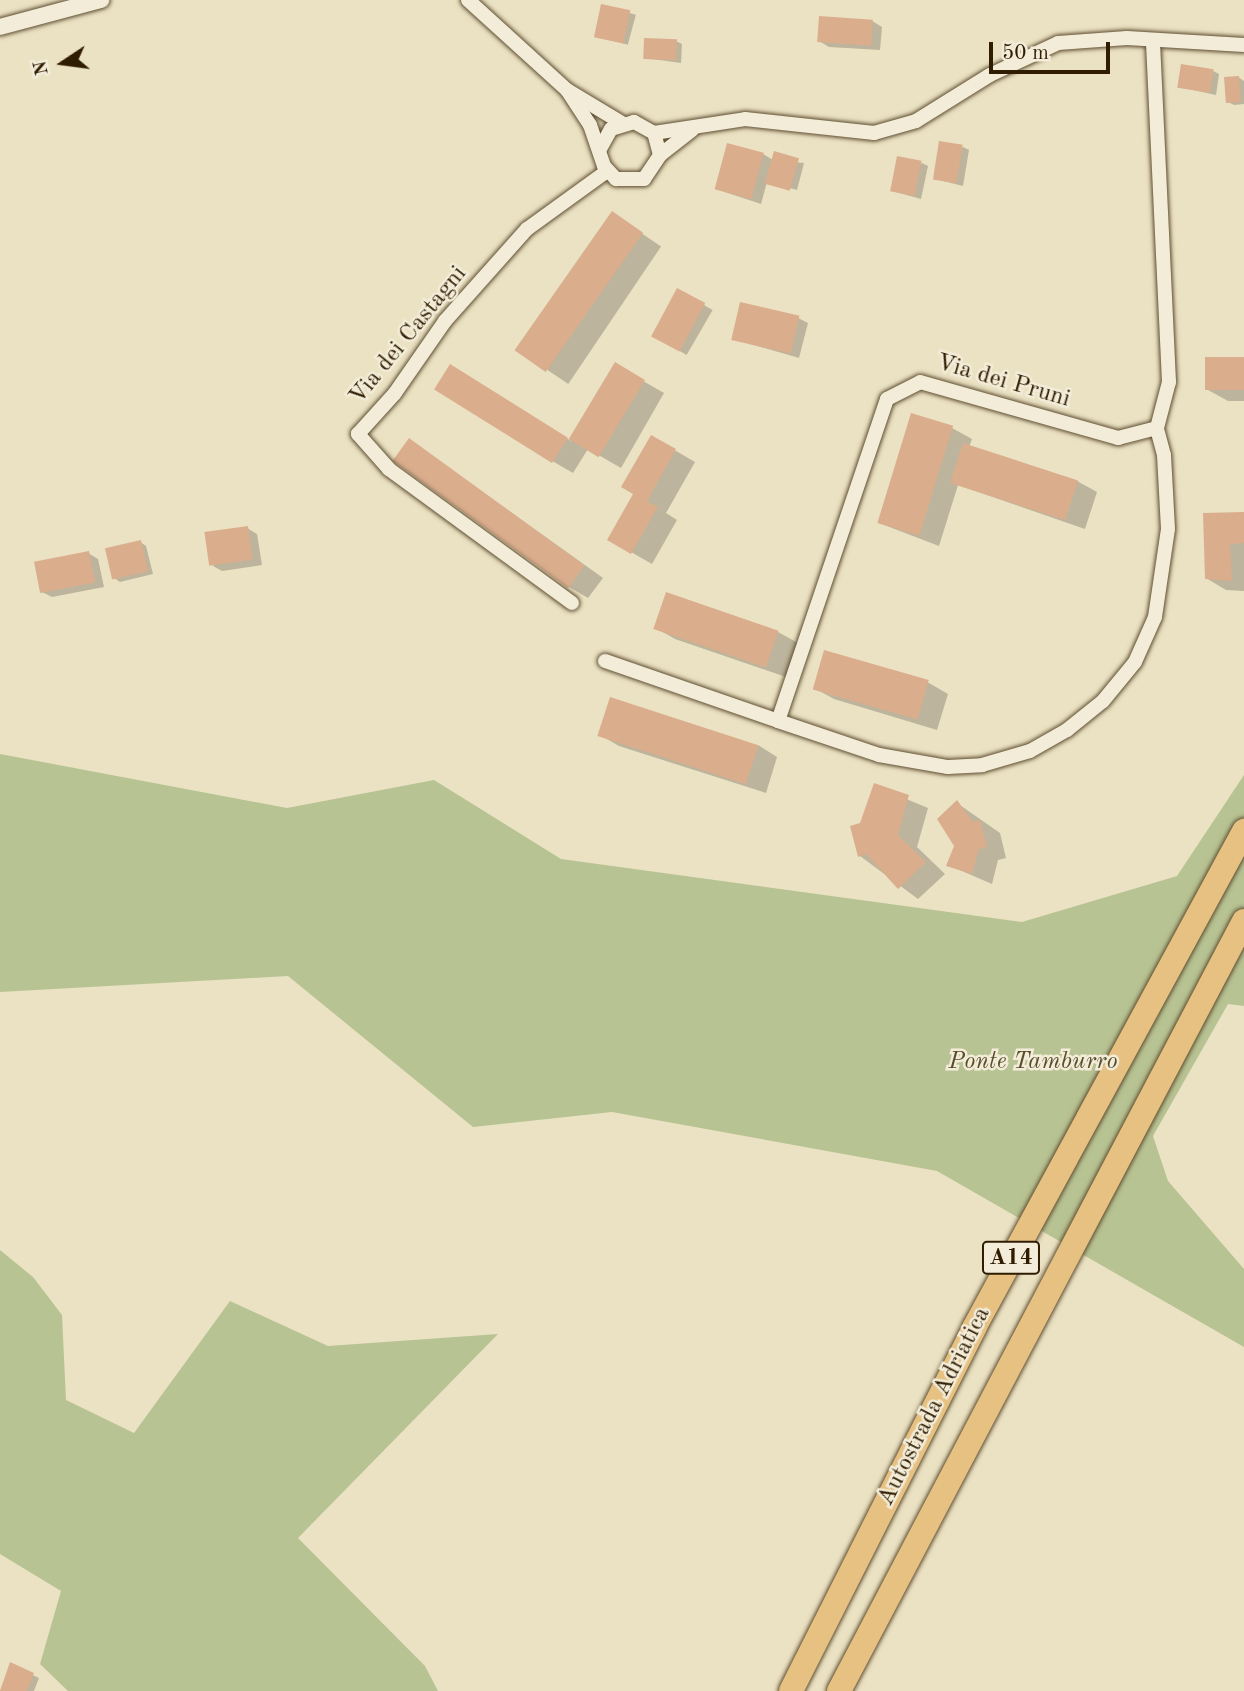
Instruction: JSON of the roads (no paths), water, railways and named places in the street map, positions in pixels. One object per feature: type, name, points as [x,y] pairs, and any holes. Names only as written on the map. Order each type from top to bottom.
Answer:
[{"type":"highway","name":"Autostrada Adriatica","points":[[791,1691],[974,1328],[1244,831]]},
{"type":"highway","name":"Autostrada Adriatica","points":[[839,1691],[1244,921]]},
{"type":"street","points":[[0,27],[101,0]]},
{"type":"street","points":[[468,0],[567,90],[622,123],[639,123],[654,133],[692,130],[745,118],[874,133],[916,121],[990,75],[1058,43],[1082,38],[1244,45]]},
{"type":"street","points":[[605,661],[879,755],[948,767],[982,765],[1030,751],[1067,730],[1103,701],[1135,662],[1155,617],[1168,530],[1164,455],[1157,428],[1168,382],[1153,40]]},
{"type":"street","points":[[567,90],[600,149],[607,171],[621,181],[639,181],[653,172],[660,155],[692,130]]},
{"type":"street","points":[[600,149],[607,133],[622,123]]},
{"type":"street","points":[[654,133],[660,155]]},
{"type":"street","name":"Via dei Castagni","points":[[572,603],[389,469],[358,435],[395,393],[445,321],[527,229],[607,171]]},
{"type":"street","name":"Via dei Pruni","points":[[778,721],[887,399],[920,382],[1118,438],[1157,428]]},
{"type":"park label","name":"Ponte Tamburro","points":[[1033,1063]]}]
